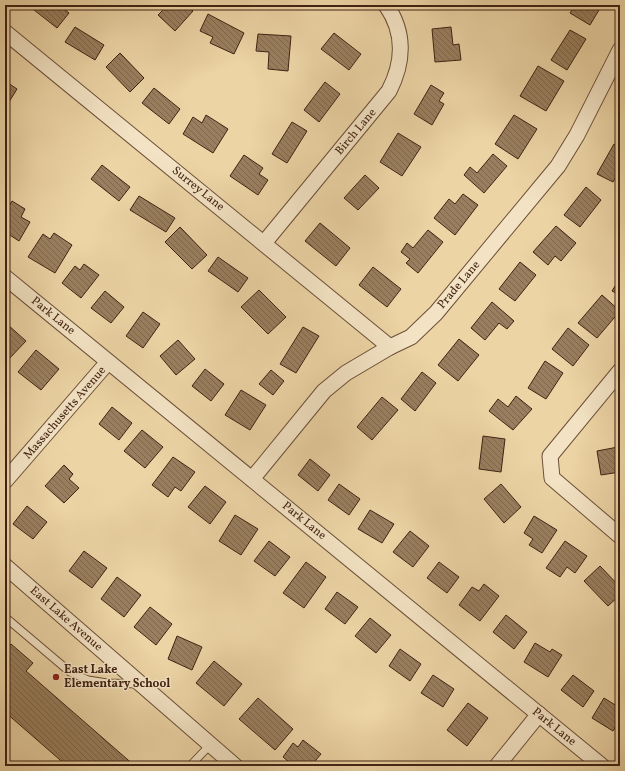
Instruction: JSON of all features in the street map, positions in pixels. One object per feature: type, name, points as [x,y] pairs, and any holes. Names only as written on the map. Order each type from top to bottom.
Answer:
[{"type":"street","name":"Birch Lane","points":[[264,244],[379,104],[393,84],[396,78],[401,54],[401,40],[398,27],[386,5]]},
{"type":"street","name":"Surrey Lane","points":[[5,32],[390,347]]},
{"type":"street","name":"Prade Lane","points":[[252,479],[324,391],[346,372],[411,337],[436,313],[558,166],[577,135],[620,50]]},
{"type":"street","name":"Park Lane","points":[[5,277],[602,766]]},
{"type":"street","name":"Massachusetts Avenue","points":[[5,481],[108,362]]},
{"type":"street","points":[[620,371],[550,456],[552,478],[620,536]]},
{"type":"street","name":"East Lake Avenue","points":[[5,566],[235,766]]},
{"type":"street","points":[[497,766],[539,714]]},
{"type":"lane","points":[[5,617],[70,672],[88,680],[107,683],[141,684]]},
{"type":"lane","points":[[190,766],[210,744]]},
{"type":"building","points":[[59,5],[69,13],[57,28],[29,6]]},
{"type":"building","points":[[158,5],[186,5],[193,11],[175,31],[158,15],[163,10]]},
{"type":"building","points":[[575,5],[602,5],[590,25],[570,13]]},
{"type":"building","points":[[208,14],[244,33],[234,54],[210,43],[213,37],[200,31]]},
{"type":"building","points":[[75,27],[104,45],[95,60],[65,42]]},
{"type":"building","points":[[451,27],[453,45],[459,44],[461,60],[435,62],[432,29]]},
{"type":"building","points":[[570,30],[586,39],[567,70],[551,60]]},
{"type":"building","points":[[334,33],[361,54],[349,70],[321,49]]},
{"type":"building","points":[[258,34],[291,36],[288,71],[268,69],[269,52],[256,51]]},
{"type":"building","points":[[120,53],[144,78],[130,92],[106,67]]},
{"type":"building","points":[[538,66],[564,81],[546,111],[520,96]]},
{"type":"building","points":[[5,81],[17,89],[9,102],[5,100]]},
{"type":"building","points":[[325,82],[340,94],[319,122],[304,110]]},
{"type":"building","points":[[431,85],[444,93],[439,101],[444,104],[432,125],[414,114]]},
{"type":"building","points":[[154,88],[180,109],[169,124],[142,103]]},
{"type":"building","points":[[206,115],[228,129],[213,153],[183,134],[193,117],[202,123]]},
{"type":"building","points":[[514,115],[537,129],[518,159],[495,144]]},
{"type":"building","points":[[292,122],[307,131],[287,163],[272,154]]},
{"type":"building","points":[[398,133],[421,147],[402,176],[380,162]]},
{"type":"building","points":[[614,144],[620,147],[620,169],[613,182],[597,174]]},
{"type":"building","points":[[493,154],[507,166],[484,193],[464,175],[470,167],[477,173]]},
{"type":"building","points":[[244,155],[263,168],[259,174],[268,180],[258,195],[230,176]]},
{"type":"building","points":[[102,165],[130,187],[119,201],[91,179]]},
{"type":"building","points":[[365,175],[379,188],[358,210],[344,198]]},
{"type":"building","points":[[586,187],[601,200],[580,227],[564,215]]},
{"type":"building","points":[[463,194],[478,205],[455,235],[434,218],[449,199],[455,204]]},
{"type":"building","points":[[139,196],[175,218],[166,232],[130,210]]},
{"type":"building","points":[[12,201],[25,209],[21,217],[30,222],[19,241],[5,232],[5,213]]},
{"type":"building","points":[[320,223],[350,248],[336,266],[305,241]]},
{"type":"building","points":[[556,226],[576,243],[561,261],[555,256],[548,265],[533,252]]},
{"type":"building","points":[[180,227],[207,255],[192,269],[165,242]]},
{"type":"building","points":[[428,230],[443,242],[418,273],[406,263],[410,259],[401,252],[407,243],[413,248]]},
{"type":"building","points":[[54,233],[72,245],[55,273],[28,257],[43,234],[50,239]]},
{"type":"building","points":[[218,257],[248,278],[238,292],[208,271]]},
{"type":"building","points":[[520,262],[536,275],[515,301],[499,289]]},
{"type":"building","points":[[84,264],[99,275],[81,298],[62,283],[75,266],[80,270]]},
{"type":"building","points":[[373,267],[401,289],[387,307],[359,285]]},
{"type":"building","points":[[620,278],[620,295],[612,291]]},
{"type":"building","points":[[259,290],[286,317],[268,334],[241,307]]},
{"type":"building","points":[[105,291],[124,307],[111,323],[91,308]]},
{"type":"building","points":[[602,295],[620,311],[597,338],[578,323]]},
{"type":"building","points":[[492,302],[514,321],[507,329],[499,323],[485,340],[471,328]]},
{"type":"building","points":[[143,312],[160,324],[143,348],[126,336]]},
{"type":"building","points":[[7,324],[26,341],[8,360],[5,358],[5,325]]},
{"type":"building","points":[[303,327],[319,336],[296,373],[280,364]]},
{"type":"building","points":[[568,328],[589,345],[573,366],[552,349]]},
{"type":"building","points":[[459,339],[479,355],[458,381],[438,365]]},
{"type":"building","points":[[178,340],[195,359],[176,375],[160,356]]},
{"type":"building","points":[[36,350],[59,369],[41,390],[18,372]]},
{"type":"building","points":[[545,361],[563,373],[546,399],[528,388]]},
{"type":"building","points":[[205,369],[224,384],[211,401],[192,386]]},
{"type":"building","points":[[271,370],[284,381],[273,395],[259,384]]},
{"type":"building","points":[[422,372],[436,383],[415,411],[401,399]]},
{"type":"building","points":[[241,390],[266,405],[250,430],[225,415]]},
{"type":"building","points":[[516,396],[532,409],[513,430],[489,411],[498,399],[508,407]]},
{"type":"building","points":[[382,397],[398,410],[372,440],[357,427]]},
{"type":"building","points":[[112,407],[132,423],[119,440],[99,424]]},
{"type":"building","points":[[142,430],[163,447],[145,468],[124,451]]},
{"type":"building","points":[[483,436],[505,439],[501,472],[479,469]]},
{"type":"building","points":[[618,447],[620,472],[601,475],[597,451]]},
{"type":"building","points":[[173,457],[195,472],[181,491],[175,487],[168,497],[152,485]]},
{"type":"building","points":[[310,459],[330,475],[318,491],[298,475]]},
{"type":"building","points":[[64,465],[73,474],[69,479],[79,488],[64,503],[45,486]]},
{"type":"building","points":[[339,484],[360,499],[349,515],[328,500]]},
{"type":"building","points":[[501,484],[521,507],[504,523],[484,499]]},
{"type":"building","points":[[205,486],[226,502],[210,524],[188,507]]},
{"type":"building","points":[[27,506],[47,522],[33,539],[13,524]]},
{"type":"building","points":[[370,510],[394,524],[382,543],[358,529]]},
{"type":"building","points":[[235,515],[258,529],[241,555],[219,541]]},
{"type":"building","points":[[534,516],[557,530],[542,553],[529,545],[533,539],[524,533]]},
{"type":"building","points":[[410,531],[429,546],[413,567],[393,552]]},
{"type":"building","points":[[269,541],[290,557],[275,576],[254,561]]},
{"type":"building","points":[[565,541],[587,556],[575,573],[567,567],[560,577],[546,568]]},
{"type":"building","points":[[84,551],[107,568],[92,588],[69,571]]},
{"type":"building","points":[[306,562],[326,577],[304,608],[283,593]]},
{"type":"building","points":[[439,562],[459,577],[447,593],[427,578]]},
{"type":"building","points":[[600,566],[620,587],[620,595],[608,606],[584,581]]},
{"type":"building","points":[[117,577],[141,595],[124,617],[101,599]]},
{"type":"building","points":[[484,584],[499,596],[480,621],[459,605],[472,587],[479,591]]},
{"type":"building","points":[[337,592],[358,607],[345,624],[325,609]]},
{"type":"building","points":[[150,607],[172,624],[156,645],[134,627]]},
{"type":"building","points":[[506,615],[527,632],[514,649],[493,632]]},
{"type":"building","points":[[370,618],[391,635],[376,653],[355,636]]},
{"type":"building","points":[[177,636],[202,647],[192,670],[168,659]]},
{"type":"building","points":[[535,643],[550,652],[552,649],[562,655],[548,677],[524,662]]},
{"type":"building","points":[[11,644],[33,663],[26,671],[135,766],[67,766],[5,712],[5,651]]},
{"type":"building","points":[[400,649],[421,664],[410,681],[389,666]]},
{"type":"building","points":[[214,661],[242,684],[224,706],[196,683]]},
{"type":"building","points":[[433,675],[454,689],[443,707],[421,693]]},
{"type":"building","points":[[573,675],[594,691],[583,707],[561,690]]},
{"type":"building","points":[[258,698],[293,729],[275,750],[239,719]]},
{"type":"building","points":[[604,698],[620,708],[620,719],[613,731],[592,718]]},
{"type":"building","points":[[468,703],[488,718],[467,746],[447,730]]},
{"type":"building","points":[[303,740],[321,754],[311,766],[294,766],[283,757],[293,743],[298,747]]},
{"type":"place","name":"East Lake Elementary School","points":[[56,677]]}]
